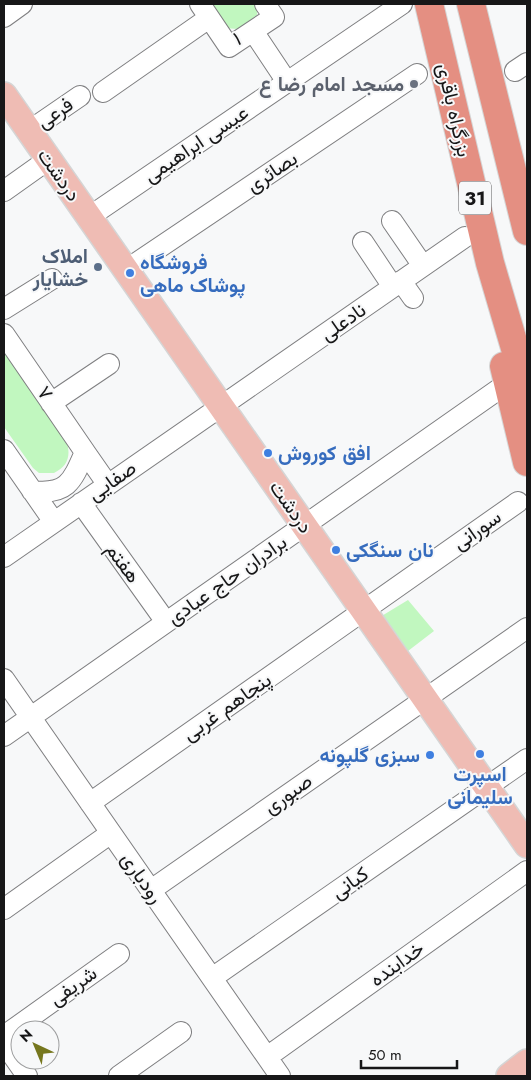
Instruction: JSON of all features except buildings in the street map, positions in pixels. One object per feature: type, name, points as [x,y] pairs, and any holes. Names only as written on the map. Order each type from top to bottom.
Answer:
[{"type":"highway","name":"بزرگراه باقری","points":[[429,4],[490,263],[527,390]]},
{"type":"highway","name":"بزرگراه باقری","points":[[471,4],[527,231]]},
{"type":"highway","points":[[490,263],[498,341],[527,462]]},
{"type":"main road","name":"دردشت","points":[[4,95],[527,845]]},
{"type":"main road","points":[[510,1076],[527,1062]]},
{"type":"street","points":[[4,17],[22,4]]},
{"type":"street","name":"۱","points":[[205,11],[229,47],[274,17],[265,4]]},
{"type":"street","name":"عیسی ابراهیمی","points":[[89,217],[402,4]]},
{"type":"street","points":[[103,92],[205,11]]},
{"type":"street","points":[[253,31],[287,82]]},
{"type":"street","name":"بصائری","points":[[126,270],[417,74]]},
{"type":"street","name":"فرعی","points":[[29,131],[80,96]]},
{"type":"street","points":[[4,191],[49,159]]},
{"type":"street","points":[[392,221],[423,266]]},
{"type":"street","name":"نادعلی","points":[[221,406],[465,238]]},
{"type":"street","points":[[363,242],[397,284],[413,298]]},
{"type":"street","points":[[4,309],[52,279]]},
{"type":"street","name":"۷","points":[[4,334],[108,484]]},
{"type":"street","points":[[51,402],[109,364]]},
{"type":"street","name":"برادران حاج عبادی","points":[[4,736],[499,389]]},
{"type":"street","name":"صفایی","points":[[4,557],[221,406]]},
{"type":"street","points":[[4,450],[54,522]]},
{"type":"street","points":[[32,491],[50,493],[65,488],[76,473],[85,452]]},
{"type":"street","name":"سورانی","points":[[364,611],[518,502]]},
{"type":"street","name":"هفتم","points":[[81,503],[166,622]]},
{"type":"street","name":"پنجاهم غربی","points":[[90,803],[364,611]]},
{"type":"street","name":"صبوری","points":[[151,890],[527,628]]},
{"type":"street","name":"رودباری","points":[[4,679],[280,1076]]},
{"type":"street","name":"کیانی","points":[[212,978],[527,759]]},
{"type":"street","points":[[4,908],[111,833]]},
{"type":"street","name":"خدابنده","points":[[267,1057],[527,871]]},
{"type":"street","name":"شریفی","points":[[4,1036],[118,954]]},
{"type":"street","points":[[119,1076],[181,1032]]},
{"type":"street","points":[[4,1043],[27,1076]]},
{"type":"green space","points":[[207,4],[258,4],[257,15],[238,29],[224,28]]},
{"type":"green space","points":[[4,352],[67,443],[67,461],[62,468],[54,473],[39,473],[33,468],[4,427]]},
{"type":"green space","points":[[408,600],[434,631],[408,651],[380,617]]},
{"type":"place","name":"مسجد امام رضا ع","points":[[414,84]]},
{"type":"place","name":"املاک خشایار","points":[[98,267]]},
{"type":"place","name":"فروشگاه پوشاک ماهی","points":[[130,273]]},
{"type":"place","name":"افق کوروش","points":[[268,453]]},
{"type":"place","name":"نان سنگکی","points":[[336,550]]},
{"type":"place","name":"اسپرت سلیمانی","points":[[480,754]]},
{"type":"place","name":"سبزی گلپونه","points":[[430,755]]}]
